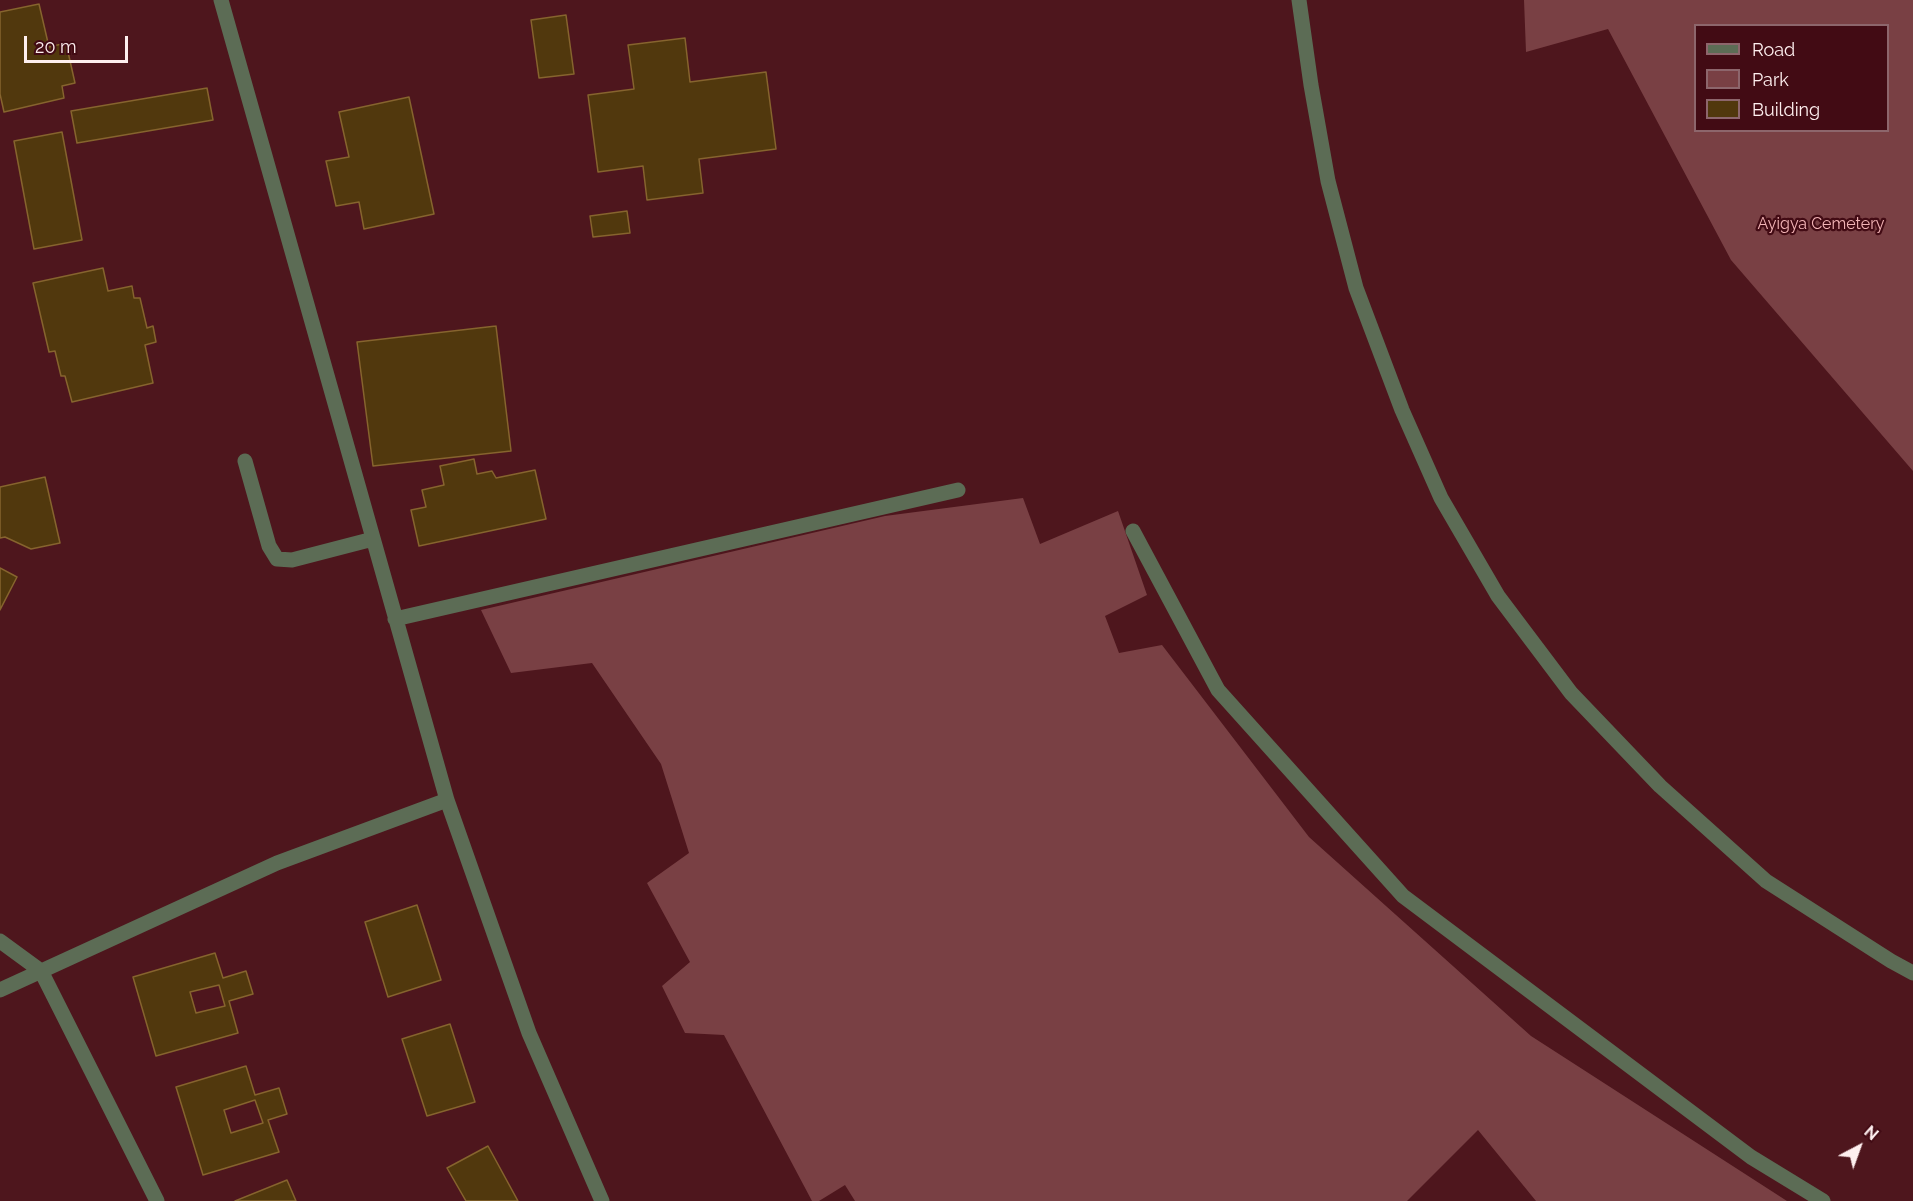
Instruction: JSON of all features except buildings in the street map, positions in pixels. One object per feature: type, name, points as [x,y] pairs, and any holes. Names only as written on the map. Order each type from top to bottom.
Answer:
[{"type":"street","points":[[221,0],[447,800],[530,1033],[602,1201]]},
{"type":"street","points":[[1299,0],[1328,181],[1356,288],[1402,410],[1441,498],[1498,596],[1571,693],[1669,794],[1766,881],[1891,962],[1913,973]]},
{"type":"street","points":[[245,461],[269,546],[277,559],[292,561],[373,539]]},
{"type":"street","points":[[395,619],[958,490]]},
{"type":"street","points":[[1133,531],[1218,690],[1403,896],[1751,1157],[1823,1201]]},
{"type":"street","points":[[0,990],[277,863],[447,800]]},
{"type":"street","points":[[0,941],[41,970],[157,1201]]},
{"type":"green space","name":"Ayigya Cemetery","points":[[1524,0],[1913,0],[1913,471],[1731,260],[1608,29],[1526,52]]},
{"type":"green space","points":[[1023,498],[1040,544],[1118,511],[1147,595],[1105,616],[1119,653],[1162,645],[1309,837],[1531,1036],[1787,1201],[1536,1201],[1478,1130],[1407,1201],[855,1201],[845,1185],[819,1201],[812,1201],[724,1035],[685,1033],[662,986],[690,962],[647,883],[689,853],[661,764],[592,663],[511,673],[481,610],[885,516]]}]
